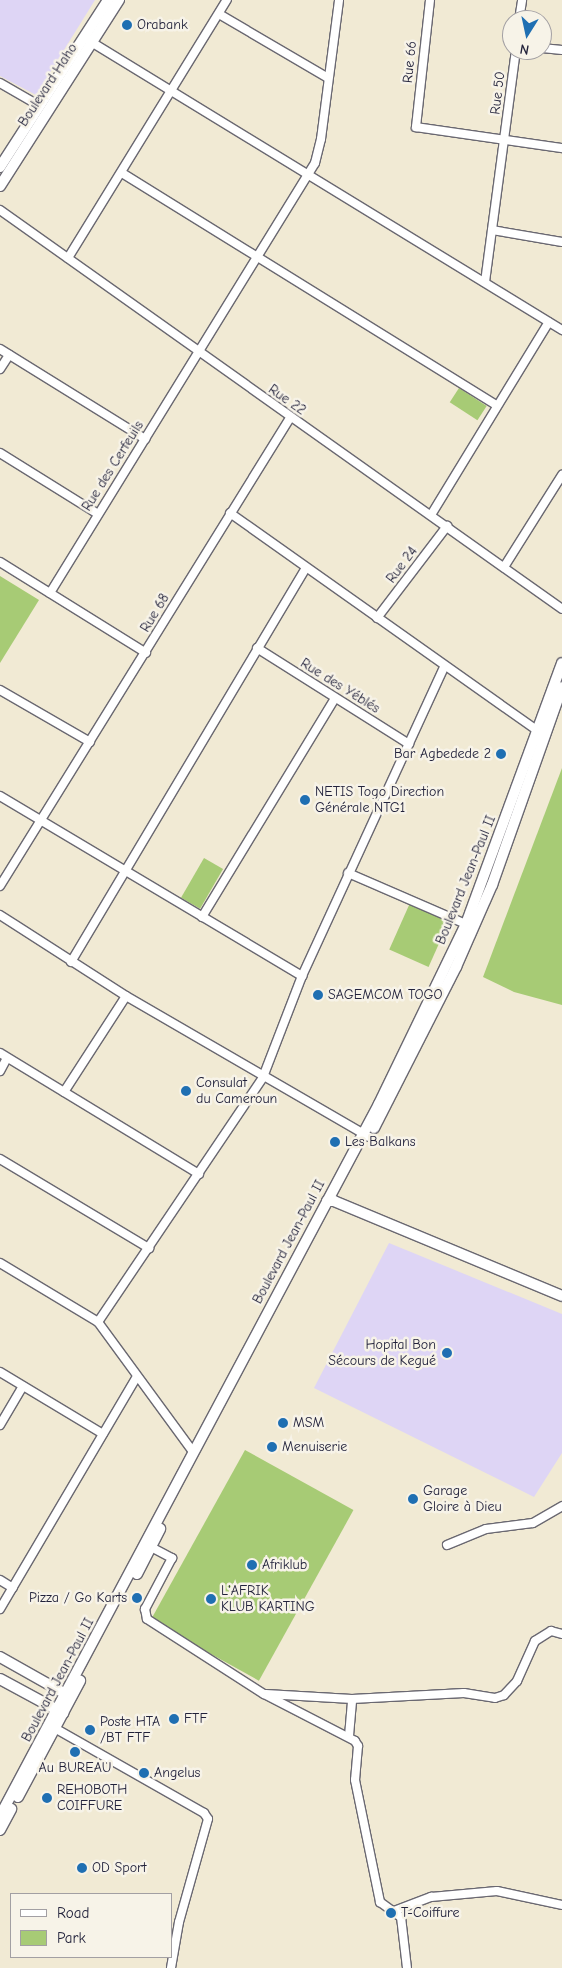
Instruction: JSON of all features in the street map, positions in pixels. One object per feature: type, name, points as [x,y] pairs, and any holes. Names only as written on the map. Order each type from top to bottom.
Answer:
[{"type":"main road","name":"Boulevard Haho","points":[[0,186],[89,40],[108,0]]},
{"type":"main road","name":"Boulevard Haho","points":[[0,167],[40,106],[119,0]]},
{"type":"main road","name":"Boulevard Jean-Paul II","points":[[366,1135],[466,924],[562,663]]},
{"type":"main road","name":"Boulevard Jean-Paul II","points":[[0,1830],[193,1452],[456,967],[492,885],[562,687]]},
{"type":"main road","name":"Boulevard Jean-Paul II","points":[[68,1696],[151,1547],[330,1201]]},
{"type":"main road","points":[[330,1201],[562,1296]]},
{"type":"main road","points":[[0,1657],[68,1696]]},
{"type":"main road","points":[[0,1679],[60,1712]]},
{"type":"main road","name":"Boulevard Jean-Paul II","points":[[0,1816],[53,1727]]},
{"type":"street","points":[[68,258],[227,0]]},
{"type":"street","name":"Rue des Cerfeuils","points":[[50,593],[200,354],[309,174],[321,139],[339,0]]},
{"type":"street","name":"Rue 66","points":[[430,0],[416,127],[505,140]]},
{"type":"street","points":[[219,14],[328,78]]},
{"type":"street","points":[[89,40],[170,92],[309,174],[562,330]]},
{"type":"street","name":"Rue 50","points":[[486,282],[515,60]]},
{"type":"street","points":[[0,83],[40,106]]},
{"type":"street","points":[[505,140],[562,148]]},
{"type":"street","points":[[122,173],[496,405]]},
{"type":"street","name":"Rue 22","points":[[0,210],[562,610]]},
{"type":"street","points":[[492,230],[562,242]]},
{"type":"street","points":[[431,515],[496,405],[549,322]]},
{"type":"street","points":[[0,349],[145,439]]},
{"type":"street","points":[[0,369],[9,355]]},
{"type":"street","name":"Rue 68","points":[[0,886],[290,418]]},
{"type":"street","points":[[0,453],[98,514]]},
{"type":"street","points":[[504,567],[562,475]]},
{"type":"street","points":[[230,514],[444,667],[538,731]]},
{"type":"street","name":"Rue 24","points":[[377,618],[446,526]]},
{"type":"street","points":[[0,562],[146,653]]},
{"type":"street","points":[[71,962],[306,568]]},
{"type":"street","name":"Rue des Yéblés","points":[[257,648],[410,744]]},
{"type":"street","points":[[98,1322],[263,1077],[302,976],[444,667]]},
{"type":"street","points":[[0,690],[90,742]]},
{"type":"street","points":[[202,918],[335,698]]},
{"type":"street","points":[[0,796],[124,872],[302,976]]},
{"type":"street","points":[[348,873],[466,924]]},
{"type":"street","points":[[0,915],[126,996],[366,1135]]},
{"type":"street","points":[[64,1092],[126,996]]},
{"type":"street","points":[[0,1071],[4,1056],[199,1174]]},
{"type":"street","points":[[0,1159],[149,1248]]},
{"type":"street","points":[[0,1262],[98,1322],[136,1378],[193,1452]]},
{"type":"street","points":[[0,1372],[103,1434]]},
{"type":"street","points":[[0,1609],[136,1378]]},
{"type":"street","points":[[0,1425],[24,1386]]},
{"type":"street","points":[[447,1545],[486,1529],[533,1524],[562,1506]]},
{"type":"street","points":[[151,1547],[172,1558],[145,1609],[147,1619],[264,1694],[349,1736],[358,1746],[355,1780],[380,1902],[401,1917],[408,1968]]},
{"type":"street","points":[[0,1580],[13,1588]]},
{"type":"street","points":[[264,1694],[352,1699],[464,1693],[495,1698],[504,1695],[517,1681],[535,1640],[551,1631],[562,1634]]},
{"type":"street","points":[[349,1736],[352,1699]]},
{"type":"street","points":[[53,1727],[204,1813],[208,1819],[180,1922],[171,1968]]},
{"type":"street","points":[[394,1911],[431,1897],[497,1891],[561,1903]]},
{"type":"shaded area","points":[[0,0],[95,0],[36,95],[0,76]]},
{"type":"shaded area","name":"Hopital Bon Sécours de Kegué","points":[[389,1243],[562,1314],[562,1453],[534,1497],[314,1388]]},
{"type":"green space","points":[[459,388],[487,406],[477,420],[450,402]]},
{"type":"green space","points":[[0,576],[39,600],[0,663]]},
{"type":"green space","points":[[562,768],[562,1005],[514,992],[483,977]]},
{"type":"green space","points":[[204,858],[223,869],[200,909],[181,898]]},
{"type":"green space","points":[[410,903],[449,920],[429,967],[389,950]]},
{"type":"green space","name":"Afriklub","points":[[245,1450],[353,1510],[259,1681],[150,1621]]},
{"type":"place","name":"Orabank","points":[[127,25]]},
{"type":"place","name":"Bar Agbedede 2","points":[[501,754]]},
{"type":"place","name":"NETIS Togo Direction Générale NTG1","points":[[305,800]]},
{"type":"place","name":"SAGEMCOM TOGO","points":[[318,995]]},
{"type":"place","name":"Consulat du Cameroun","points":[[186,1091]]},
{"type":"place","name":"Les Balkans","points":[[335,1142]]},
{"type":"place","name":"Hopital Bon Sécours de Kegué","points":[[447,1353]]},
{"type":"place","name":"MSM","points":[[283,1423]]},
{"type":"place","name":"Menuiserie","points":[[272,1447]]},
{"type":"place","name":"Garage Gloire à Dieu","points":[[413,1499]]},
{"type":"place","name":"Afriklub","points":[[252,1565]]},
{"type":"place","name":"Pizza / Go Karts","points":[[137,1598]]},
{"type":"place","name":"L'AFRIK KLUB KARTING","points":[[211,1599]]},
{"type":"place","name":"FTF","points":[[174,1719]]},
{"type":"place","name":"Poste HTA /BT FTF","points":[[90,1730]]},
{"type":"place","name":"Au BUREAU","points":[[75,1752]]},
{"type":"place","name":"Angelus","points":[[144,1773]]},
{"type":"place","name":"REHOBOTH COIFFURE","points":[[47,1798]]},
{"type":"place","name":"OD Sport","points":[[82,1868]]},
{"type":"place","name":"T-Coiffure","points":[[391,1913]]}]
